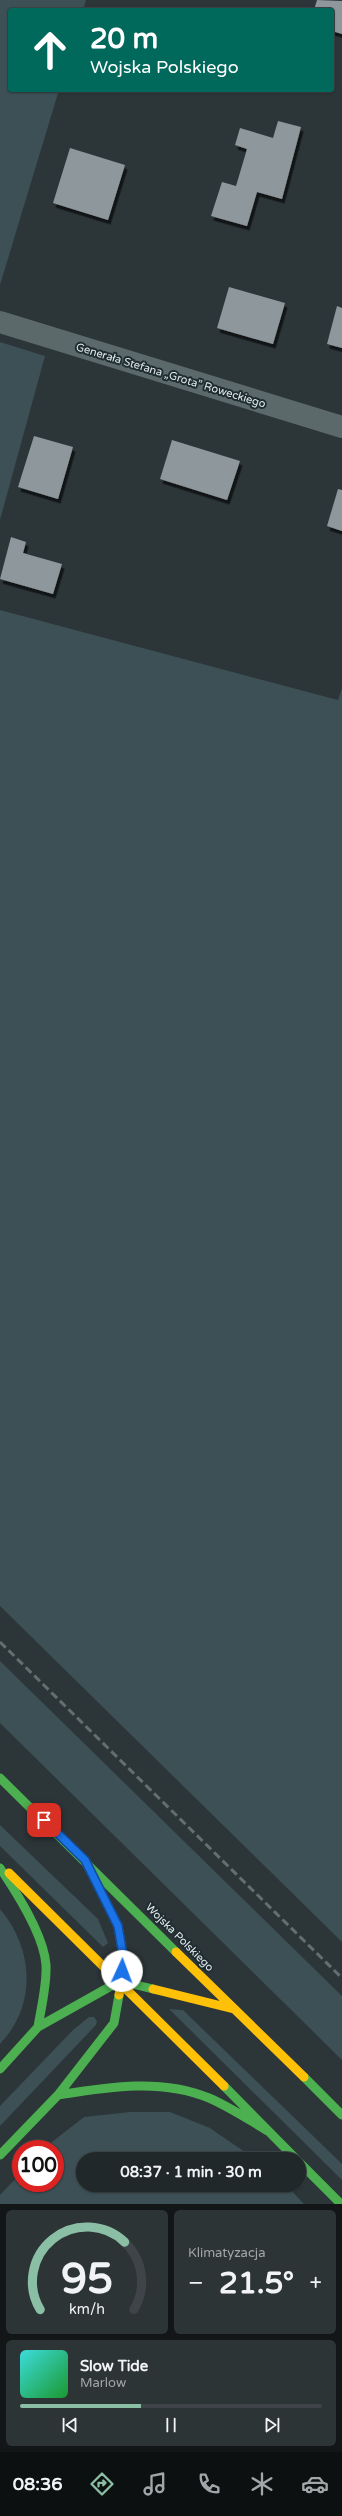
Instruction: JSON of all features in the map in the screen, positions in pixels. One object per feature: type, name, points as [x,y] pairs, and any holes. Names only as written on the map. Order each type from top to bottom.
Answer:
[{"type":"main road","name":"Wojska Polskiego","points":[[0,1778],[85,1860],[342,2115]]},
{"type":"main road","points":[[0,2155],[58,2095],[114,2023],[124,1961],[118,1926],[85,1860]]},
{"type":"main road","points":[[0,1864],[120,1981],[289,2152]]},
{"type":"main road","points":[[0,1868],[23,1902],[37,1934],[46,1965],[38,2027]]},
{"type":"main road","points":[[0,2069],[38,2027],[120,1981],[234,2009]]},
{"type":"main road","points":[[58,2095],[130,2085],[170,2086],[202,2096],[268,2131]]},
{"type":"main road","points":[[306,2169],[341,2204]]},
{"type":"street","name":"Generała Stefana „Grota” Roweckiego","points":[[0,322],[342,427]]},
{"type":"shaded area","points":[[0,0],[86,0],[84,8],[8,8],[8,92],[58,92],[0,285]]},
{"type":"shaded area","points":[[0,342],[45,356],[0,520]]},
{"type":"shaded area","points":[[0,610],[338,700],[342,688],[342,1942],[0,1606]]},
{"type":"shaded area","points":[[0,1661],[342,1996],[342,2060],[0,1723]]},
{"type":"shaded area","points":[[0,1825],[98,1919],[108,1943],[103,1947],[0,1846]]},
{"type":"shaded area","points":[[0,1909],[20,1941],[25,1959],[27,1977],[25,1995],[20,2012],[12,2029],[0,2044]]},
{"type":"shaded area","points":[[169,2009],[183,2010],[342,2164],[342,2180]]},
{"type":"shaded area","points":[[89,2017],[94,2017],[97,2021],[96,2025],[0,2126],[0,2106],[73,2030]]},
{"type":"shaded area","points":[[130,2112],[170,2112],[210,2128],[245,2152],[76,2152],[76,2192],[293,2192],[304,2204],[0,2204],[0,2195],[12,2182],[12,2192],[64,2192],[64,2140],[55,2140],[84,2117]]},
{"type":"building","points":[[317,0],[342,1],[342,34],[334,32],[334,8],[315,8]]},
{"type":"building","points":[[278,121],[301,127],[282,199],[257,192],[247,226],[211,216],[222,182],[236,186],[247,149],[235,145],[240,128],[273,138]]},
{"type":"building","points":[[70,148],[125,165],[108,220],[53,203]]},
{"type":"building","points":[[229,287],[285,303],[273,344],[217,328]]},
{"type":"building","points":[[337,306],[342,308],[342,348],[327,344]]},
{"type":"building","points":[[34,436],[73,447],[58,499],[18,487]]},
{"type":"building","points":[[172,440],[240,461],[227,500],[160,479]]},
{"type":"building","points":[[338,489],[342,490],[342,531],[327,526]]},
{"type":"building","points":[[11,537],[26,542],[23,553],[62,564],[53,594],[0,579]]},
{"type":"railway","points":[[0,1642],[342,1978]]},
{"type":"traffic: fast","points":[[0,1778],[176,1952]]},
{"type":"traffic: fast","points":[[0,1868],[29,1915],[44,1953],[46,1980],[38,2027]]},
{"type":"traffic: fast","points":[[0,2069],[38,2027],[120,1981],[153,1989]]},
{"type":"traffic: fast","points":[[0,2155],[58,2095],[114,2023],[119,1995]]},
{"type":"traffic: fast","points":[[304,2077],[342,2115]]},
{"type":"traffic: fast","points":[[58,2095],[115,2087],[153,2086],[172,2088],[209,2098],[232,2109],[268,2131]]},
{"type":"traffic: fast","points":[[224,2086],[289,2152]]},
{"type":"traffic: fast","points":[[306,2169],[341,2204]]},
{"type":"traffic: slow","points":[[85,1860],[118,1926],[124,1961],[119,1995]]},
{"type":"traffic: slow","points":[[9,1873],[224,2086]]},
{"type":"traffic: slow","points":[[176,1952],[304,2077]]},
{"type":"traffic: slow","points":[[153,1989],[234,2009]]},
{"type":"route","points":[[44,1820],[85,1860],[118,1926],[124,1961],[122,1971]]}]
